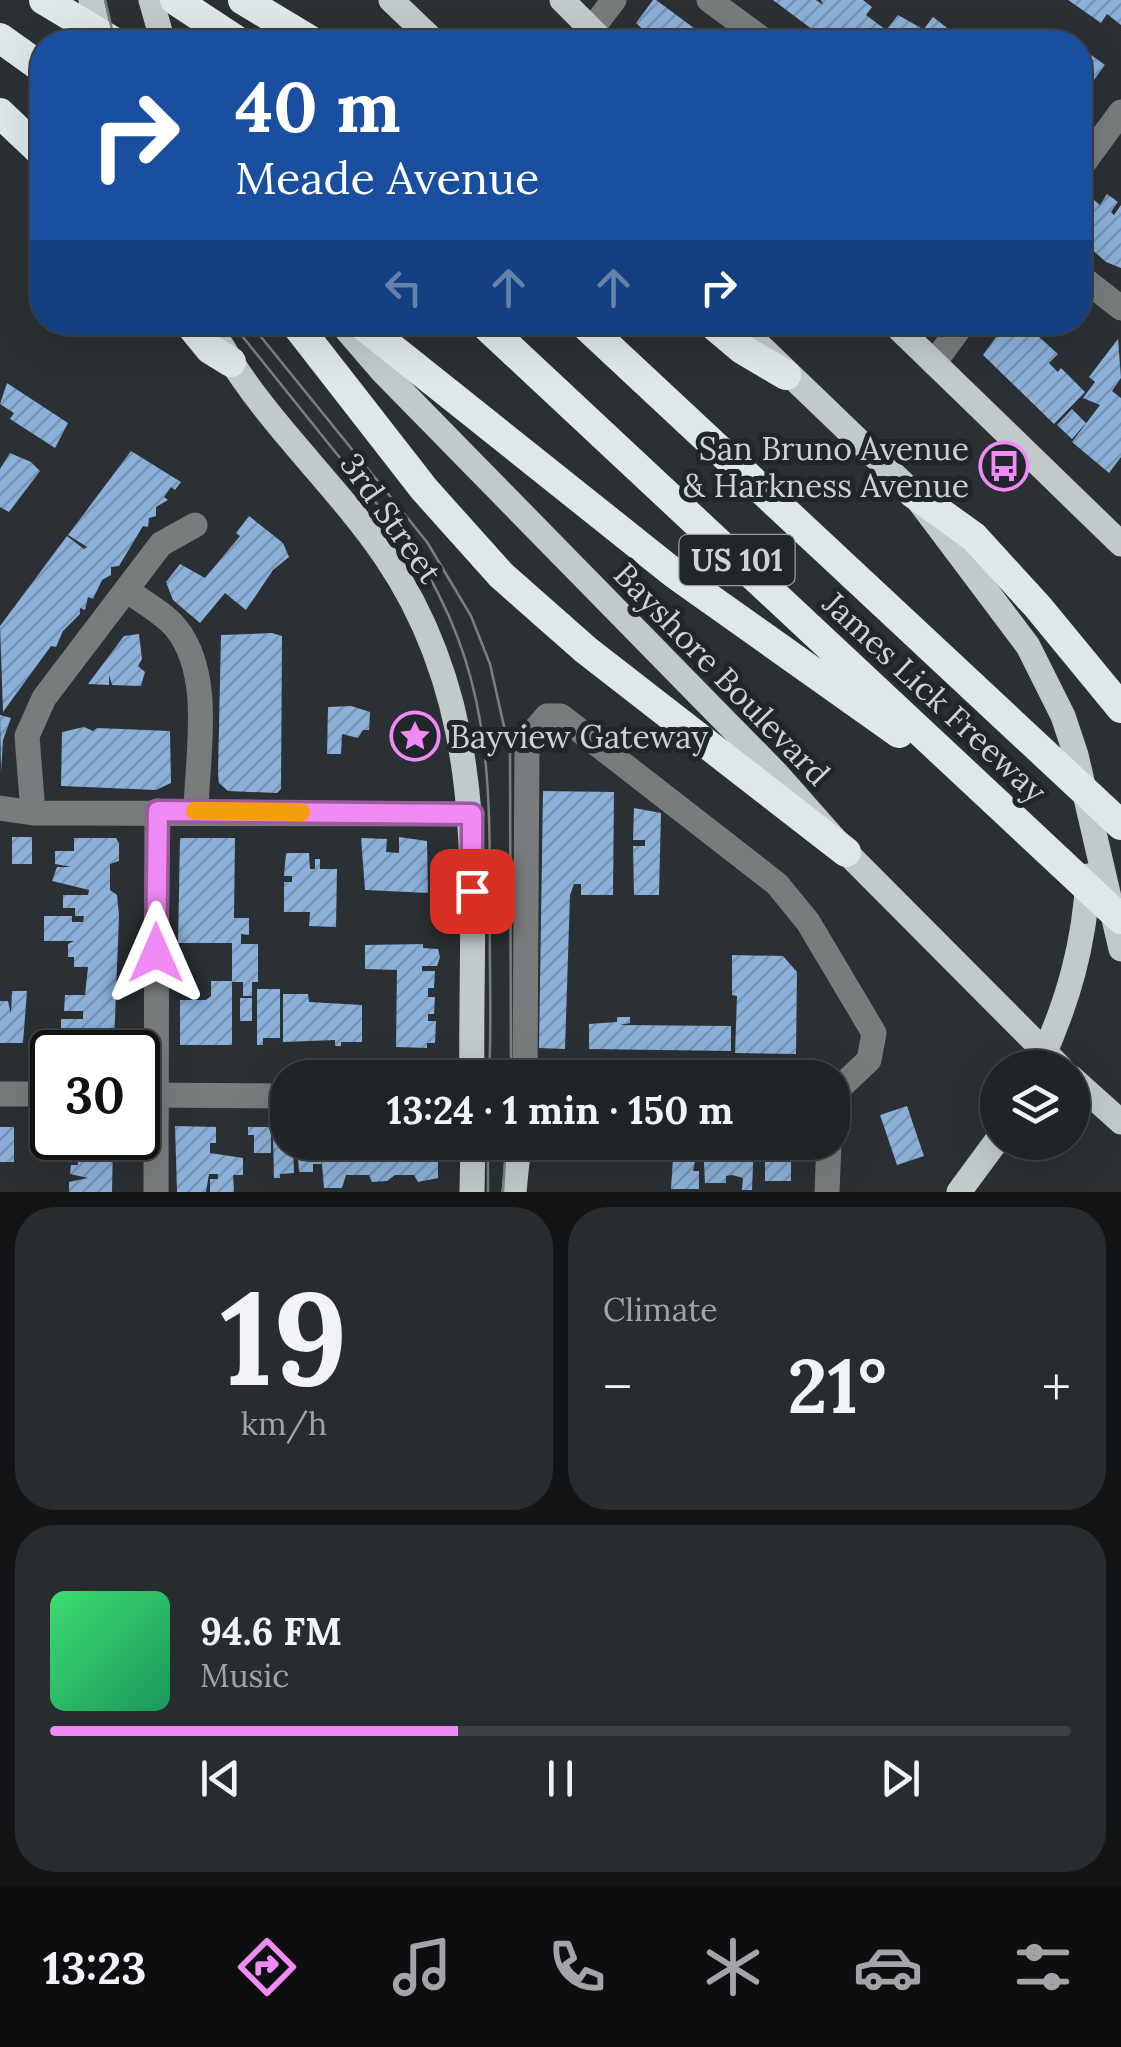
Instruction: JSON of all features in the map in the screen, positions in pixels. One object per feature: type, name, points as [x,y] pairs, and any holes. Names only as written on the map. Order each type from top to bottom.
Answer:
[{"type":"highway","points":[[44,0],[94,30]]},
{"type":"highway","points":[[175,0],[221,30]]},
{"type":"highway","points":[[243,0],[293,30]]},
{"type":"highway","points":[[0,38],[30,59]]},
{"type":"highway","points":[[0,113],[30,142]]},
{"type":"highway","points":[[199,335],[210,349],[232,362]]},
{"type":"highway","points":[[304,335],[424,490],[501,575],[586,650],[846,852]]},
{"type":"highway","points":[[375,335],[675,574],[1002,808]]},
{"type":"highway","name":"James Lick Freeway","points":[[496,335],[1121,918]]},
{"type":"highway","name":"James Lick Freeway","points":[[596,335],[1121,825]]},
{"type":"highway","points":[[725,335],[742,350],[786,375]]},
{"type":"highway","points":[[913,493],[974,538],[1038,607],[1121,708]]},
{"type":"main road","points":[[91,0],[98,30]]},
{"type":"main road","points":[[151,0],[160,30]]},
{"type":"main road","points":[[391,0],[422,30]]},
{"type":"main road","points":[[562,0],[592,30]]},
{"type":"main road","name":"3rd Street","points":[[214,335],[357,518],[411,599],[432,645],[463,740],[472,814],[472,1060]]},
{"type":"main road","name":"Bayshore Boulevard","points":[[352,335],[409,399],[777,774],[846,852],[1043,1050]]},
{"type":"main road","points":[[748,335],[913,493],[1018,630],[1047,680],[1076,755],[1121,949]]},
{"type":"main road","points":[[905,335],[1121,544]]},
{"type":"main road","points":[[1045,1050],[1070,988],[1086,916],[1085,806],[1076,755]]},
{"type":"main road","points":[[1090,1093],[1121,1122]]},
{"type":"main road","points":[[472,1192],[473,1160]]},
{"type":"main road","points":[[514,1192],[517,1160]]},
{"type":"main road","points":[[960,1192],[983,1160]]},
{"type":"street","points":[[601,30],[614,0]]},
{"type":"street","points":[[709,0],[750,30]]},
{"type":"street","points":[[1092,152],[1121,112]]},
{"type":"street","points":[[1092,285],[1121,308]]},
{"type":"street","points":[[934,363],[954,335]]},
{"type":"street","points":[[33,812],[27,736],[44,698],[161,544],[195,524]]},
{"type":"street","points":[[127,590],[175,627],[191,652],[198,681],[196,811]]},
{"type":"street","points":[[525,1060],[528,740],[547,716],[574,722],[757,864],[808,922],[874,1033],[869,1060],[850,1078]]},
{"type":"street","points":[[0,808],[33,812],[472,814]]},
{"type":"street","points":[[149,1030],[158,811]]},
{"type":"street","points":[[0,1094],[30,1094]]},
{"type":"street","points":[[160,1095],[270,1096]]},
{"type":"street","points":[[153,1160],[156,1192]]},
{"type":"street","points":[[827,1192],[828,1160]]},
{"type":"building","points":[[656,0],[697,30],[643,30],[636,23]]},
{"type":"building","points":[[773,0],[816,0],[823,5],[821,0],[863,0],[872,7],[866,15],[886,30],[813,30]]},
{"type":"building","points":[[1068,0],[1121,0],[1121,25],[1107,14],[1101,23]]},
{"type":"building","points":[[898,15],[920,30],[886,30]]},
{"type":"building","points":[[933,17],[950,30],[923,30]]},
{"type":"building","points":[[1092,56],[1105,65],[1092,83]]},
{"type":"building","points":[[1107,194],[1118,202],[1111,212],[1114,215],[1121,205],[1121,268],[1092,250],[1092,203],[1094,200],[1100,205]]},
{"type":"building","points":[[998,335],[1039,335],[1058,354],[1049,363],[1058,372],[1061,368],[1085,392],[1054,424],[983,355]]},
{"type":"building","points":[[1118,339],[1121,378],[1112,391],[1121,398],[1121,457],[1109,473],[1072,442],[1100,405],[1083,398],[1095,382],[1089,377]]},
{"type":"building","points":[[7,383],[68,423],[55,448],[10,419],[14,413],[0,404]]},
{"type":"building","points":[[1072,409],[1086,423],[1072,439],[1057,425]]},
{"type":"building","points":[[131,451],[181,482],[175,490],[171,487],[164,497],[168,500],[156,507],[156,516],[149,518],[148,527],[143,526],[119,566],[111,567],[111,575],[102,580],[93,599],[88,597],[85,610],[80,608],[80,614],[63,631],[56,647],[51,646],[3,712],[0,626],[67,536],[84,549],[87,547],[68,535]]},
{"type":"building","points":[[10,453],[31,462],[40,471],[9,512],[0,507],[0,469]]},
{"type":"building","points":[[249,516],[283,543],[289,557],[273,570],[246,610],[225,593],[200,623],[173,600],[166,582],[180,564],[205,578],[240,536],[236,533]]},
{"type":"building","points":[[139,634],[142,659],[138,666],[145,672],[141,686],[112,685],[109,675],[109,685],[88,684],[124,636]]},
{"type":"building","points":[[221,635],[282,636],[281,789],[277,793],[228,791],[219,783],[218,774]]},
{"type":"building","points":[[351,706],[370,712],[369,730],[363,730],[358,738],[342,734],[341,754],[327,754],[328,707]]},
{"type":"building","points":[[0,715],[11,718],[3,740],[1,773]]},
{"type":"building","points":[[84,727],[93,731],[170,731],[171,783],[156,790],[61,786],[62,732]]},
{"type":"building","points":[[543,791],[614,792],[613,895],[581,895],[581,884],[574,884],[570,895],[565,1049],[539,1048]]},
{"type":"building","points":[[634,808],[661,813],[659,895],[634,895],[633,846],[645,846],[645,840],[633,840]]},
{"type":"building","points":[[12,837],[32,837],[32,864],[12,864]]},
{"type":"building","points":[[399,837],[427,841],[428,893],[365,890],[361,838],[387,839],[386,852],[399,853]]},
{"type":"building","points":[[74,838],[116,838],[119,843],[119,861],[110,864],[110,890],[117,895],[119,916],[115,1030],[61,1030],[61,1019],[83,1019],[83,1011],[64,1011],[65,995],[85,995],[88,967],[74,967],[74,957],[68,957],[68,944],[74,941],[44,941],[44,916],[72,916],[72,922],[83,922],[84,916],[75,916],[75,908],[63,908],[63,895],[88,895],[89,890],[52,881],[57,867],[72,867],[55,864],[55,851],[74,851]]},
{"type":"building","points":[[180,838],[235,838],[234,918],[249,918],[249,935],[241,934],[241,944],[258,944],[258,982],[252,982],[252,996],[243,996],[243,982],[232,982],[232,1045],[180,1045],[180,1000],[206,1000],[211,996],[211,981],[232,981],[232,943],[178,943]]},
{"type":"building","points":[[286,853],[309,853],[310,869],[315,869],[315,859],[320,859],[320,869],[337,869],[336,927],[309,926],[310,912],[284,912],[284,882],[292,882],[292,876],[284,876]]},
{"type":"building","points":[[423,944],[423,948],[438,949],[440,957],[437,966],[422,966],[422,971],[435,971],[434,988],[428,988],[428,997],[435,997],[434,1014],[428,1014],[428,1021],[436,1021],[435,1043],[427,1043],[427,1048],[396,1047],[397,970],[365,969],[365,945]]},
{"type":"building","points":[[732,955],[783,956],[797,972],[796,1054],[735,1053],[737,996],[732,995]]},
{"type":"building","points":[[257,989],[280,989],[280,1038],[263,1038],[263,1045],[257,1045]]},
{"type":"building","points":[[12,991],[27,991],[23,1043],[0,1043],[0,1001],[8,1001],[11,1014]]},
{"type":"building","points":[[283,994],[308,994],[309,1002],[362,1005],[362,1042],[341,1042],[341,1046],[335,1046],[335,1040],[283,1042]]},
{"type":"building","points":[[240,998],[252,998],[252,1021],[240,1021]]},
{"type":"building","points":[[617,1017],[630,1017],[630,1023],[620,1025],[731,1026],[731,1051],[589,1049],[589,1024],[617,1022]]},
{"type":"building","points":[[907,1106],[924,1156],[897,1165],[880,1115]]},
{"type":"building","points":[[175,1126],[216,1127],[216,1143],[210,1143],[210,1153],[243,1158],[243,1175],[233,1175],[234,1192],[210,1192],[210,1179],[218,1179],[218,1174],[209,1174],[206,1192],[177,1192]]},
{"type":"building","points":[[0,1127],[14,1127],[14,1162],[0,1162]]},
{"type":"building","points":[[248,1127],[270,1127],[270,1153],[254,1153],[254,1135],[248,1135]]},
{"type":"building","points":[[78,1160],[113,1160],[112,1192],[69,1192],[69,1182],[88,1178],[70,1174],[71,1165],[78,1165]]},
{"type":"building","points":[[274,1160],[294,1160],[294,1173],[274,1178]]},
{"type":"building","points":[[298,1160],[438,1160],[438,1178],[418,1182],[414,1175],[395,1175],[387,1181],[372,1182],[369,1175],[346,1175],[342,1188],[324,1188],[322,1164],[313,1164],[313,1172],[299,1172]]},
{"type":"building","points":[[673,1160],[695,1160],[693,1171],[699,1171],[699,1189],[671,1189]]},
{"type":"building","points":[[704,1160],[753,1160],[752,1190],[742,1190],[743,1178],[732,1175],[726,1176],[726,1183],[705,1183]]},
{"type":"building","points":[[765,1160],[791,1160],[791,1181],[765,1181]]},
{"type":"tram line","points":[[105,0],[112,30]]},
{"type":"tram line","points":[[241,335],[413,549],[458,637],[471,680],[486,766],[489,1060]]},
{"type":"tram line","points":[[260,335],[427,542],[471,616],[490,664],[510,753],[511,1060]]},
{"type":"tram line","points":[[488,1160],[488,1192]]},
{"type":"tram line","points":[[503,1192],[505,1160]]},
{"type":"slow traffic","points":[[195,811],[301,812]]},
{"type":"place","name":"San Bruno Avenue & Harkness Avenue","points":[[1004,466]]},
{"type":"place","name":"Bayview Gateway","points":[[415,736]]},
{"type":"route","points":[[156,953],[158,811],[472,814],[472,891]]}]
